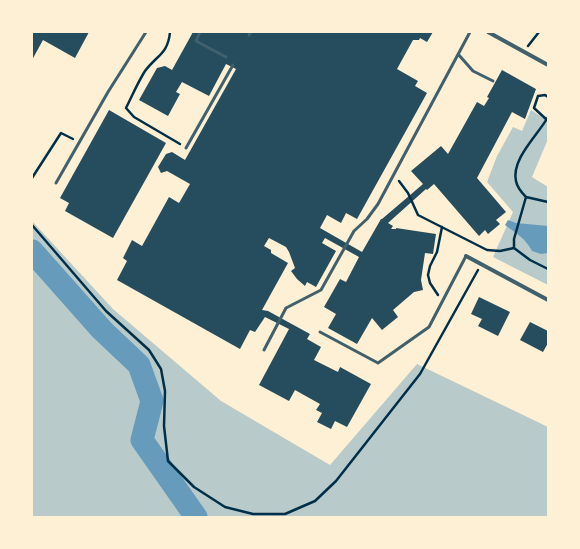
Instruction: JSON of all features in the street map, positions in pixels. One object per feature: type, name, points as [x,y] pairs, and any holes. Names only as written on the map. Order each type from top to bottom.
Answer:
[{"type":"street","points":[[488,32],[548,65]]},
{"type":"street","points":[[466,256],[548,300]]},
{"type":"lane","points":[[56,183],[123,66],[146,32]]},
{"type":"lane","points":[[200,32],[196,41],[226,57]]},
{"type":"lane","points":[[264,350],[286,308],[321,290],[354,231],[367,219],[378,204],[470,32]]},
{"type":"lane","points":[[458,54],[473,71],[493,81]]},
{"type":"lane","points":[[186,148],[233,65]]},
{"type":"lane","points":[[320,332],[378,363],[429,326],[466,256]]},
{"type":"path","points":[[170,32],[166,48],[162,55],[144,72],[126,108],[134,117],[170,137],[186,148]]},
{"type":"path","points":[[524,51],[539,32]]},
{"type":"path","points":[[548,97],[545,95],[538,96],[534,108],[547,118],[521,156],[518,163],[516,180],[517,186],[526,198],[548,202]]},
{"type":"path","points":[[32,178],[61,133],[79,142]]},
{"type":"path","points":[[394,176],[408,193],[418,214],[487,250],[500,251],[514,248],[530,260],[548,269]]},
{"type":"path","points":[[514,248],[518,224],[526,198]]},
{"type":"path","points":[[32,225],[106,311],[149,350],[161,369],[165,391],[164,426],[168,461],[194,486],[226,507],[253,514],[285,514],[315,501],[336,481],[420,374],[481,264]]},
{"type":"path","points":[[442,227],[437,252],[430,266],[428,275],[430,283],[442,301]]},
{"type":"shaded area","points":[[531,110],[548,121],[548,139],[532,177],[548,187],[548,285],[493,257],[513,212],[487,182],[497,156],[513,127],[522,131]]},
{"type":"shaded area","points":[[32,221],[113,309],[221,401],[330,465],[417,364],[548,427],[548,517],[32,517]]},
{"type":"water","points":[[508,220],[516,223],[548,226],[548,253],[541,254],[532,251],[524,240],[505,225]]},
{"type":"building","points":[[32,32],[89,32],[75,58],[43,40],[32,60]]},
{"type":"building","points":[[193,32],[433,32],[427,42],[420,38],[419,40],[413,40],[397,69],[418,81],[415,86],[427,93],[357,219],[346,213],[341,223],[327,215],[320,228],[362,252],[381,219],[423,184],[411,171],[441,146],[448,154],[477,102],[484,106],[489,98],[487,97],[502,70],[536,89],[525,119],[512,112],[477,178],[506,212],[496,220],[500,224],[488,234],[485,230],[479,236],[434,184],[427,190],[426,189],[388,223],[393,226],[391,229],[396,228],[436,234],[433,254],[425,253],[421,280],[423,290],[414,292],[393,310],[398,317],[382,330],[372,318],[357,344],[328,328],[336,314],[324,307],[340,279],[346,282],[359,257],[325,238],[322,243],[336,251],[316,287],[307,282],[305,286],[291,271],[295,268],[286,247],[269,238],[264,246],[271,250],[271,253],[288,263],[262,310],[268,311],[310,334],[307,339],[321,347],[314,360],[338,372],[340,367],[371,384],[347,427],[335,421],[331,429],[317,422],[322,413],[316,410],[320,404],[295,390],[289,401],[259,385],[289,329],[265,317],[255,332],[250,330],[240,349],[117,280],[127,261],[123,258],[132,240],[142,246],[169,197],[179,203],[190,184],[167,171],[161,173],[158,167],[166,154],[172,152],[185,160],[236,69],[226,64],[209,96],[182,82],[176,92],[180,94],[168,116],[139,100],[157,68],[165,66],[172,70]]},
{"type":"building","points":[[109,110],[166,143],[113,238],[65,211],[69,203],[60,198]]},
{"type":"building","points":[[479,297],[510,312],[498,336],[478,326],[482,319],[471,314]]},
{"type":"building","points":[[530,322],[548,331],[548,343],[543,352],[520,340]]},
{"type":"waterway","points":[[32,251],[102,330],[139,365],[152,401],[142,440],[196,517]]}]
